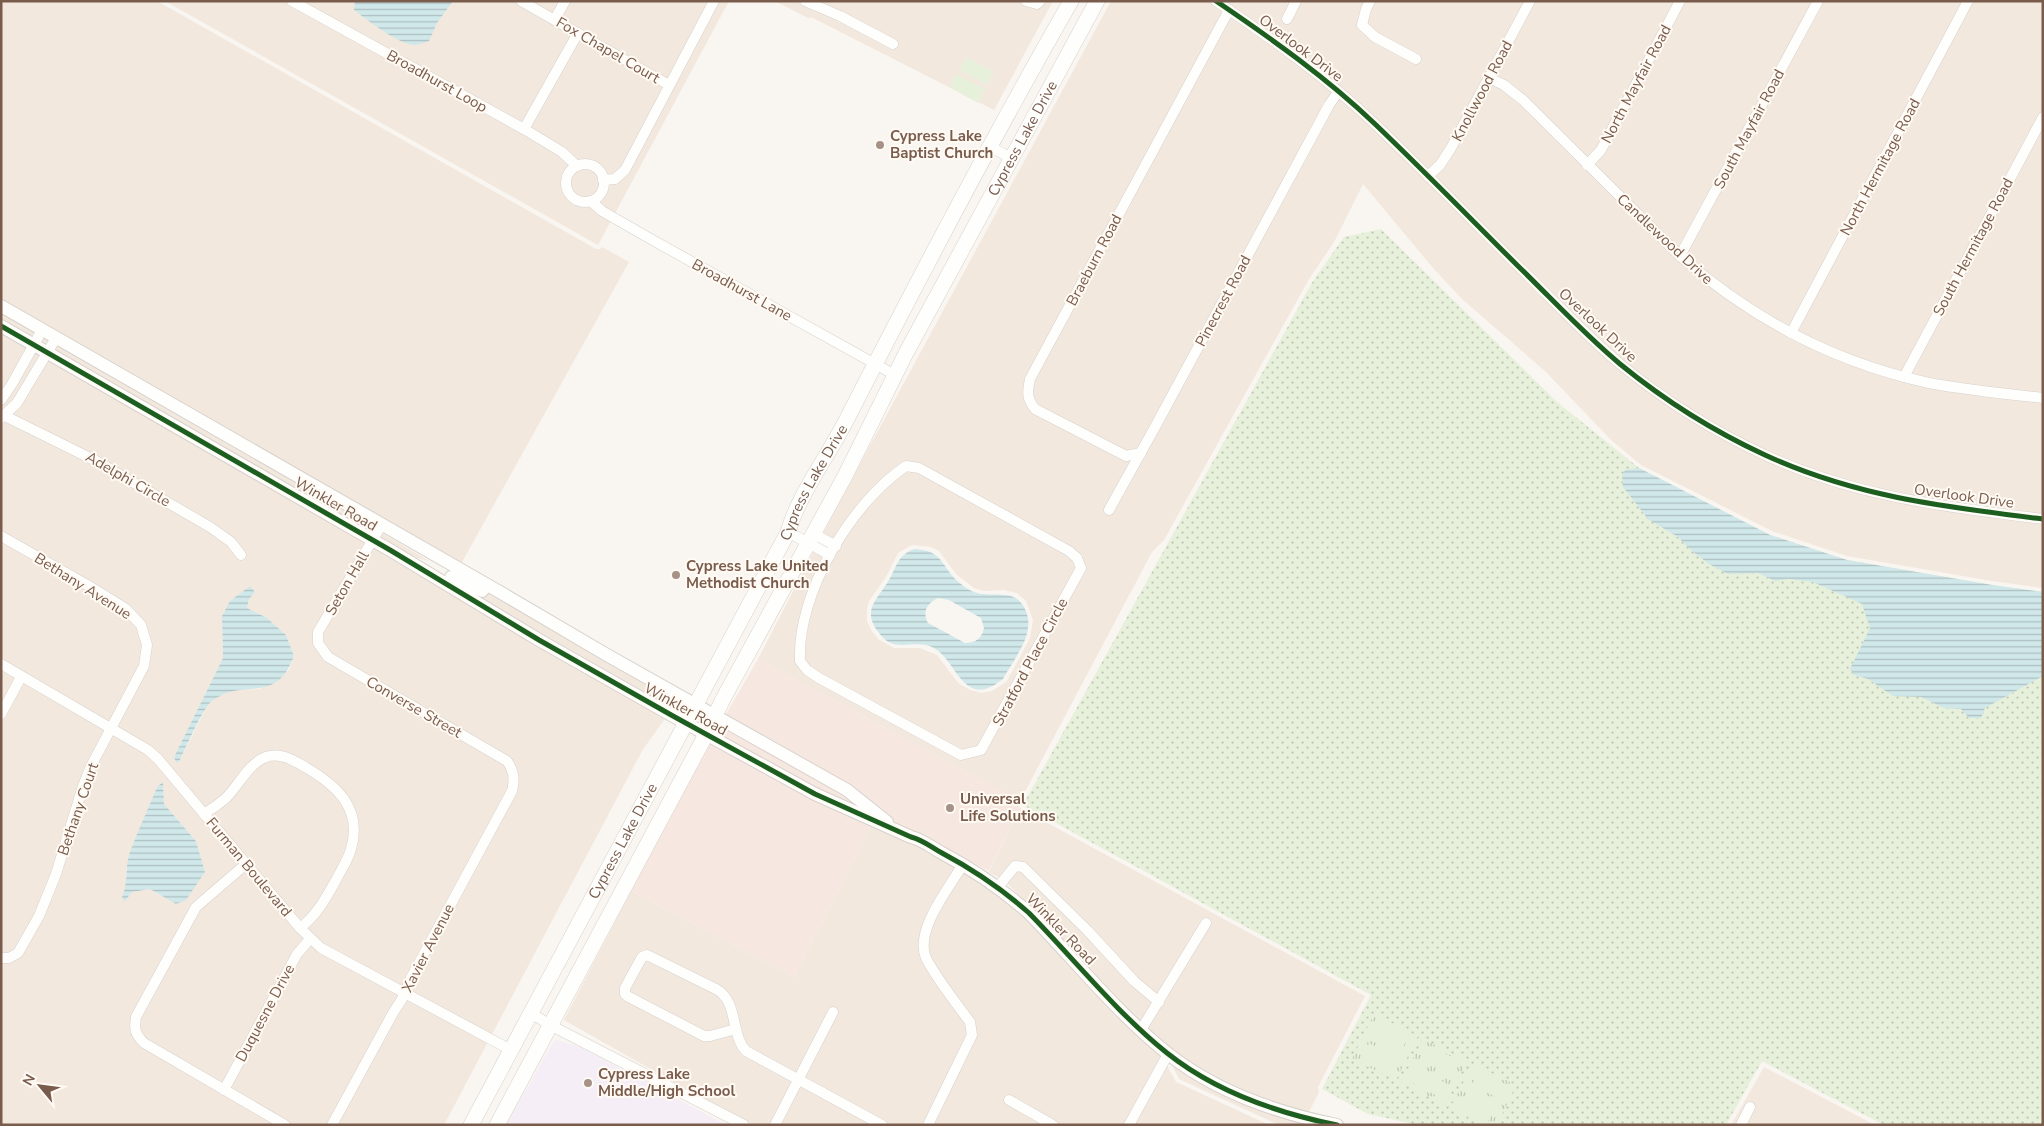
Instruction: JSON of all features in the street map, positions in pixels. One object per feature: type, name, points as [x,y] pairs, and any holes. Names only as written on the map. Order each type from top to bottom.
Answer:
[{"type":"main road","name":"Cypress Lake Drive","points":[[471,1125],[788,532],[800,503],[848,417],[874,364],[1071,1]]},
{"type":"main road","name":"Cypress Lake Drive","points":[[497,1125],[716,716],[723,699],[812,539],[895,376],[1011,158],[1097,1]]},
{"type":"street","name":"Broadhurst Loop","points":[[292,1],[524,129],[562,152],[577,166],[584,165],[596,168],[603,180]]},
{"type":"street","name":"Fox Chapel Court","points":[[521,1],[669,85]]},
{"type":"street","points":[[555,20],[565,1]]},
{"type":"street","points":[[577,166],[568,175],[567,188],[573,198],[579,201],[591,201],[601,193],[603,180],[615,178],[625,170],[714,1]]},
{"type":"street","points":[[805,1],[840,16],[893,44]]},
{"type":"street","points":[[1026,1],[1037,4],[1040,1]]},
{"type":"street","name":"Overlook Drive","points":[[1216,1],[1304,64],[1374,123],[1585,333],[1619,364],[1679,407],[1720,432],[1791,466],[1859,490],[1944,507],[2043,519]]},
{"type":"street","points":[[1287,19],[1296,1]]},
{"type":"street","points":[[1370,1],[1362,25],[1375,37],[1416,59]]},
{"type":"street","name":"Knollwood Road","points":[[1428,176],[1440,165],[1451,148],[1530,1]]},
{"type":"street","name":"North Mayfair Road","points":[[1587,165],[1601,150],[1680,1]]},
{"type":"street","name":"South Mayfair Road","points":[[1680,256],[1818,1]]},
{"type":"street","name":"North Hermitage Road","points":[[1791,333],[1968,1]]},
{"type":"street","name":"Braeburn Road","points":[[1141,453],[1126,456],[1035,409],[1029,401],[1027,390],[1030,379],[1229,10]]},
{"type":"street","points":[[524,129],[578,33]]},
{"type":"street","name":"Candlewood Drive","points":[[1489,78],[1514,92],[1680,256],[1730,296],[1791,333],[1847,359],[1904,377],[1950,386],[2043,398]]},
{"type":"street","name":"Pinecrest Road","points":[[1109,510],[1329,105],[1338,92]]},
{"type":"street","name":"South Hermitage Road","points":[[1904,377],[2043,117]]},
{"type":"street","points":[[991,147],[1011,158]]},
{"type":"street","name":"Broadhurst Lane","points":[[591,201],[602,210],[649,238],[895,376]]},
{"type":"street","name":"Winkler Road","points":[[1,306],[607,655],[847,790],[899,832]]},
{"type":"street","name":"Winkler Road","points":[[1,326],[372,539],[539,640],[686,724],[815,794],[921,840],[963,864],[998,887],[1029,912],[1141,1030],[1168,1054],[1189,1068],[1240,1096],[1275,1110],[1317,1123],[1337,1125]]},
{"type":"street","points":[[1,400],[42,330]]},
{"type":"street","points":[[3,417],[17,403],[56,338]]},
{"type":"street","name":"Adelphi Circle","points":[[3,417],[98,462],[210,527],[231,542],[241,555]]},
{"type":"street","name":"Stratford Place Circle","points":[[906,466],[919,468],[1069,551],[1077,558],[1080,568],[981,750],[961,755],[819,678],[807,670],[800,661],[801,633],[809,601],[830,555],[844,528],[891,476],[906,466]]},
{"type":"street","name":"Seton Hall","points":[[318,643],[318,632],[382,524]]},
{"type":"street","points":[[788,532],[836,546]]},
{"type":"street","name":"Bethany Avenue","points":[[1,536],[89,586],[126,610],[141,625],[145,634],[147,649]]},
{"type":"street","points":[[812,539],[830,555]]},
{"type":"street","points":[[409,561],[430,566],[475,589],[482,591],[487,585]]},
{"type":"street","name":"Converse Street","points":[[318,643],[328,657],[498,755],[507,761],[512,768]]},
{"type":"street","name":"Bethany Court","points":[[1,958],[9,958],[18,953],[42,909],[56,874],[83,786],[144,666],[147,649]]},
{"type":"street","name":"Furman Boulevard","points":[[1,664],[148,750],[300,928],[321,948],[511,1050]]},
{"type":"street","points":[[1,714],[21,677]]},
{"type":"street","points":[[204,814],[227,797],[256,763],[274,755],[294,761],[330,782],[338,789],[352,816],[354,838],[351,849],[322,905],[309,921],[300,928]]},
{"type":"street","name":"Xavier Avenue","points":[[332,1125],[512,791],[514,781],[512,768]]},
{"type":"street","points":[[246,864],[203,900],[188,918],[136,1017],[134,1027],[137,1036],[144,1043],[285,1125]]},
{"type":"street","points":[[928,1125],[972,1034],[970,1022],[926,958],[923,943],[926,928],[931,917],[963,864]]},
{"type":"street","points":[[998,887],[1015,866],[1023,867],[1106,949],[1134,981],[1159,1002]]},
{"type":"street","points":[[1141,1030],[1206,923]]},
{"type":"street","name":"Duquesne Drive","points":[[224,1090],[296,954],[310,939]]},
{"type":"street","points":[[736,1028],[704,1036],[626,996],[624,994],[625,988],[642,957],[650,956],[722,992],[729,1003],[736,1028],[739,1042],[746,1051],[882,1125]]},
{"type":"street","points":[[775,1125],[833,1012]]},
{"type":"street","points":[[531,1013],[550,1025],[744,1125]]},
{"type":"street","points":[[1129,1125],[1168,1054]]},
{"type":"street","points":[[1009,1100],[1053,1125]]},
{"type":"street","points":[[1741,1125],[1750,1107]]},
{"type":"shaded area","points":[[1,1],[157,1],[596,249],[602,247],[629,262],[461,564],[1,301]]},
{"type":"shaded area","points":[[165,1],[729,1],[598,245]]},
{"type":"shaded area","points":[[775,1],[1053,1],[994,110],[811,17],[810,19]]},
{"type":"shaded area","points":[[1111,1],[2043,1],[2043,588],[1847,556],[1772,531],[1641,465],[1611,440],[1546,372],[1462,299],[1433,268],[1363,184],[1334,242],[1309,279],[1164,540],[1152,552],[1020,801],[758,659],[834,512]],"holes":[[[912,545],[931,547],[939,551],[956,574],[974,588],[984,591],[1004,590],[1017,593],[1026,601],[1033,620],[1030,638],[1007,681],[992,691],[982,693],[970,690],[958,683],[937,655],[920,648],[894,648],[878,639],[867,621],[869,601],[886,577],[898,553]]]},
{"type":"shaded area","points":[[1,312],[239,448],[429,561],[411,556],[1,321]]},
{"type":"shaded area","points":[[1,332],[369,543],[666,717],[642,751],[444,1125],[1,1125]],"holes":[[[255,592],[249,599],[247,608],[267,618],[286,635],[294,656],[289,670],[260,689],[238,690],[222,694],[209,702],[179,762],[176,762],[174,757],[223,658],[222,616]],[[163,783],[164,804],[196,841],[205,872],[176,904],[150,889],[132,892],[124,901],[122,897],[126,887],[126,871],[130,855],[157,787]]]},
{"type":"shaded area","points":[[489,591],[678,701],[671,710],[542,636],[474,594]]},
{"type":"shaded area","points":[[758,659],[1020,801],[1018,805],[1020,808],[989,871],[899,825],[856,791],[725,716]]},
{"type":"shaded area","points":[[720,724],[851,799],[869,813],[817,790],[715,734]]},
{"type":"shaded area","points":[[710,742],[872,825],[794,977],[631,891]]},
{"type":"shaded area","points":[[1020,808],[1365,996],[1318,1087],[1319,1092],[1308,1114],[1269,1102],[1221,1081],[1191,1064],[1152,1034],[1005,881],[989,872]]},
{"type":"shaded area","points":[[872,825],[919,845],[1008,900],[1163,1056],[1154,1068],[1124,1125],[754,1125],[564,1020],[631,891],[794,977]]},
{"type":"shaded area","name":"Cypress Lake Middle/High School","points":[[557,1040],[580,1047],[726,1125],[506,1125],[554,1041]]},
{"type":"shaded area","points":[[1164,1060],[1176,1082],[1269,1125],[1129,1125]]},
{"type":"shaded area","points":[[1170,1061],[1313,1125],[1279,1125],[1179,1079]]},
{"type":"shaded area","points":[[1764,1067],[1875,1125],[1731,1125]]},
{"type":"green space","points":[[966,57],[994,72],[987,85],[959,70]]},
{"type":"green space","points":[[956,74],[985,89],[978,103],[949,87]]},
{"type":"green space","points":[[1381,229],[1557,402],[1639,468],[1770,535],[1847,560],[2043,592],[2043,1125],[1884,1125],[1762,1061],[1726,1125],[1419,1125],[1368,1114],[1322,1089],[1371,995],[1023,805],[1313,281],[1344,237]]},
{"type":"green space","points":[[1374,1014],[1418,1036],[1396,1080],[1352,1059]]},
{"type":"green space","points":[[1380,1021],[1409,1036],[1402,1049],[1373,1035]]},
{"type":"green space","points":[[1423,1039],[1467,1061],[1445,1105],[1401,1083]]},
{"type":"green space","points":[[1369,1043],[1397,1058],[1391,1072],[1362,1057]]},
{"type":"green space","points":[[1429,1046],[1458,1060],[1451,1074],[1422,1059]]},
{"type":"green space","points":[[1473,1064],[1516,1085],[1497,1125],[1484,1125],[1450,1108]]},
{"type":"green space","points":[[1418,1069],[1446,1083],[1439,1097],[1411,1082]]},
{"type":"green space","points":[[1479,1071],[1507,1085],[1500,1099],[1472,1085]]},
{"type":"green space","points":[[1467,1093],[1495,1107],[1489,1121],[1460,1107]]},
{"type":"water","points":[[355,1],[453,1],[437,23],[429,41],[413,45],[391,36],[354,10]]},
{"type":"water","points":[[1639,468],[1770,535],[1847,560],[2043,592],[2043,676],[1985,708],[1981,718],[1969,718],[1961,709],[1944,708],[1921,697],[1893,696],[1868,679],[1854,675],[1850,669],[1870,628],[1862,604],[1813,582],[1788,579],[1775,581],[1758,573],[1728,574],[1709,564],[1678,537],[1648,519],[1623,487],[1622,476],[1625,470]]},
{"type":"water","points":[[914,549],[932,553],[942,561],[955,578],[972,591],[982,594],[1011,596],[1021,603],[1028,618],[1026,636],[1023,645],[1003,679],[989,688],[978,689],[969,686],[941,653],[932,647],[922,644],[899,645],[886,640],[879,633],[871,618],[873,605],[898,562],[909,551]],"holes":[[[938,598],[949,600],[981,618],[984,628],[982,635],[978,639],[965,643],[928,623],[925,615],[928,605]]]},
{"type":"water","points":[[250,586],[255,592],[249,599],[247,608],[267,618],[286,635],[294,656],[286,672],[278,681],[268,686],[224,694],[212,701],[199,720],[179,762],[176,762],[174,757],[223,658],[222,616],[230,601]]},
{"type":"water","points":[[163,782],[164,804],[196,841],[205,872],[186,900],[176,904],[150,889],[132,892],[124,902],[122,897],[129,855],[157,787]]},
{"type":"cycle path","points":[[1216,1],[1298,59],[1357,107],[1594,341],[1637,377],[1690,414],[1727,436],[1765,455],[1833,481],[1867,491],[1936,505],[2043,519]]},
{"type":"cycle path","points":[[1,326],[390,550],[539,640],[673,716],[815,794],[919,840],[965,866],[998,888],[1029,913],[1131,1021],[1186,1067],[1227,1090],[1248,1099],[1292,1114],[1337,1125]]},
{"type":"place","name":"Cypress Lake Baptist Church","points":[[880,145]]},
{"type":"place","name":"Cypress Lake United Methodist Church","points":[[676,575]]},
{"type":"place","name":"Universal Life Solutions","points":[[950,808]]},
{"type":"place","name":"Cypress Lake Middle/High School","points":[[588,1083]]}]
